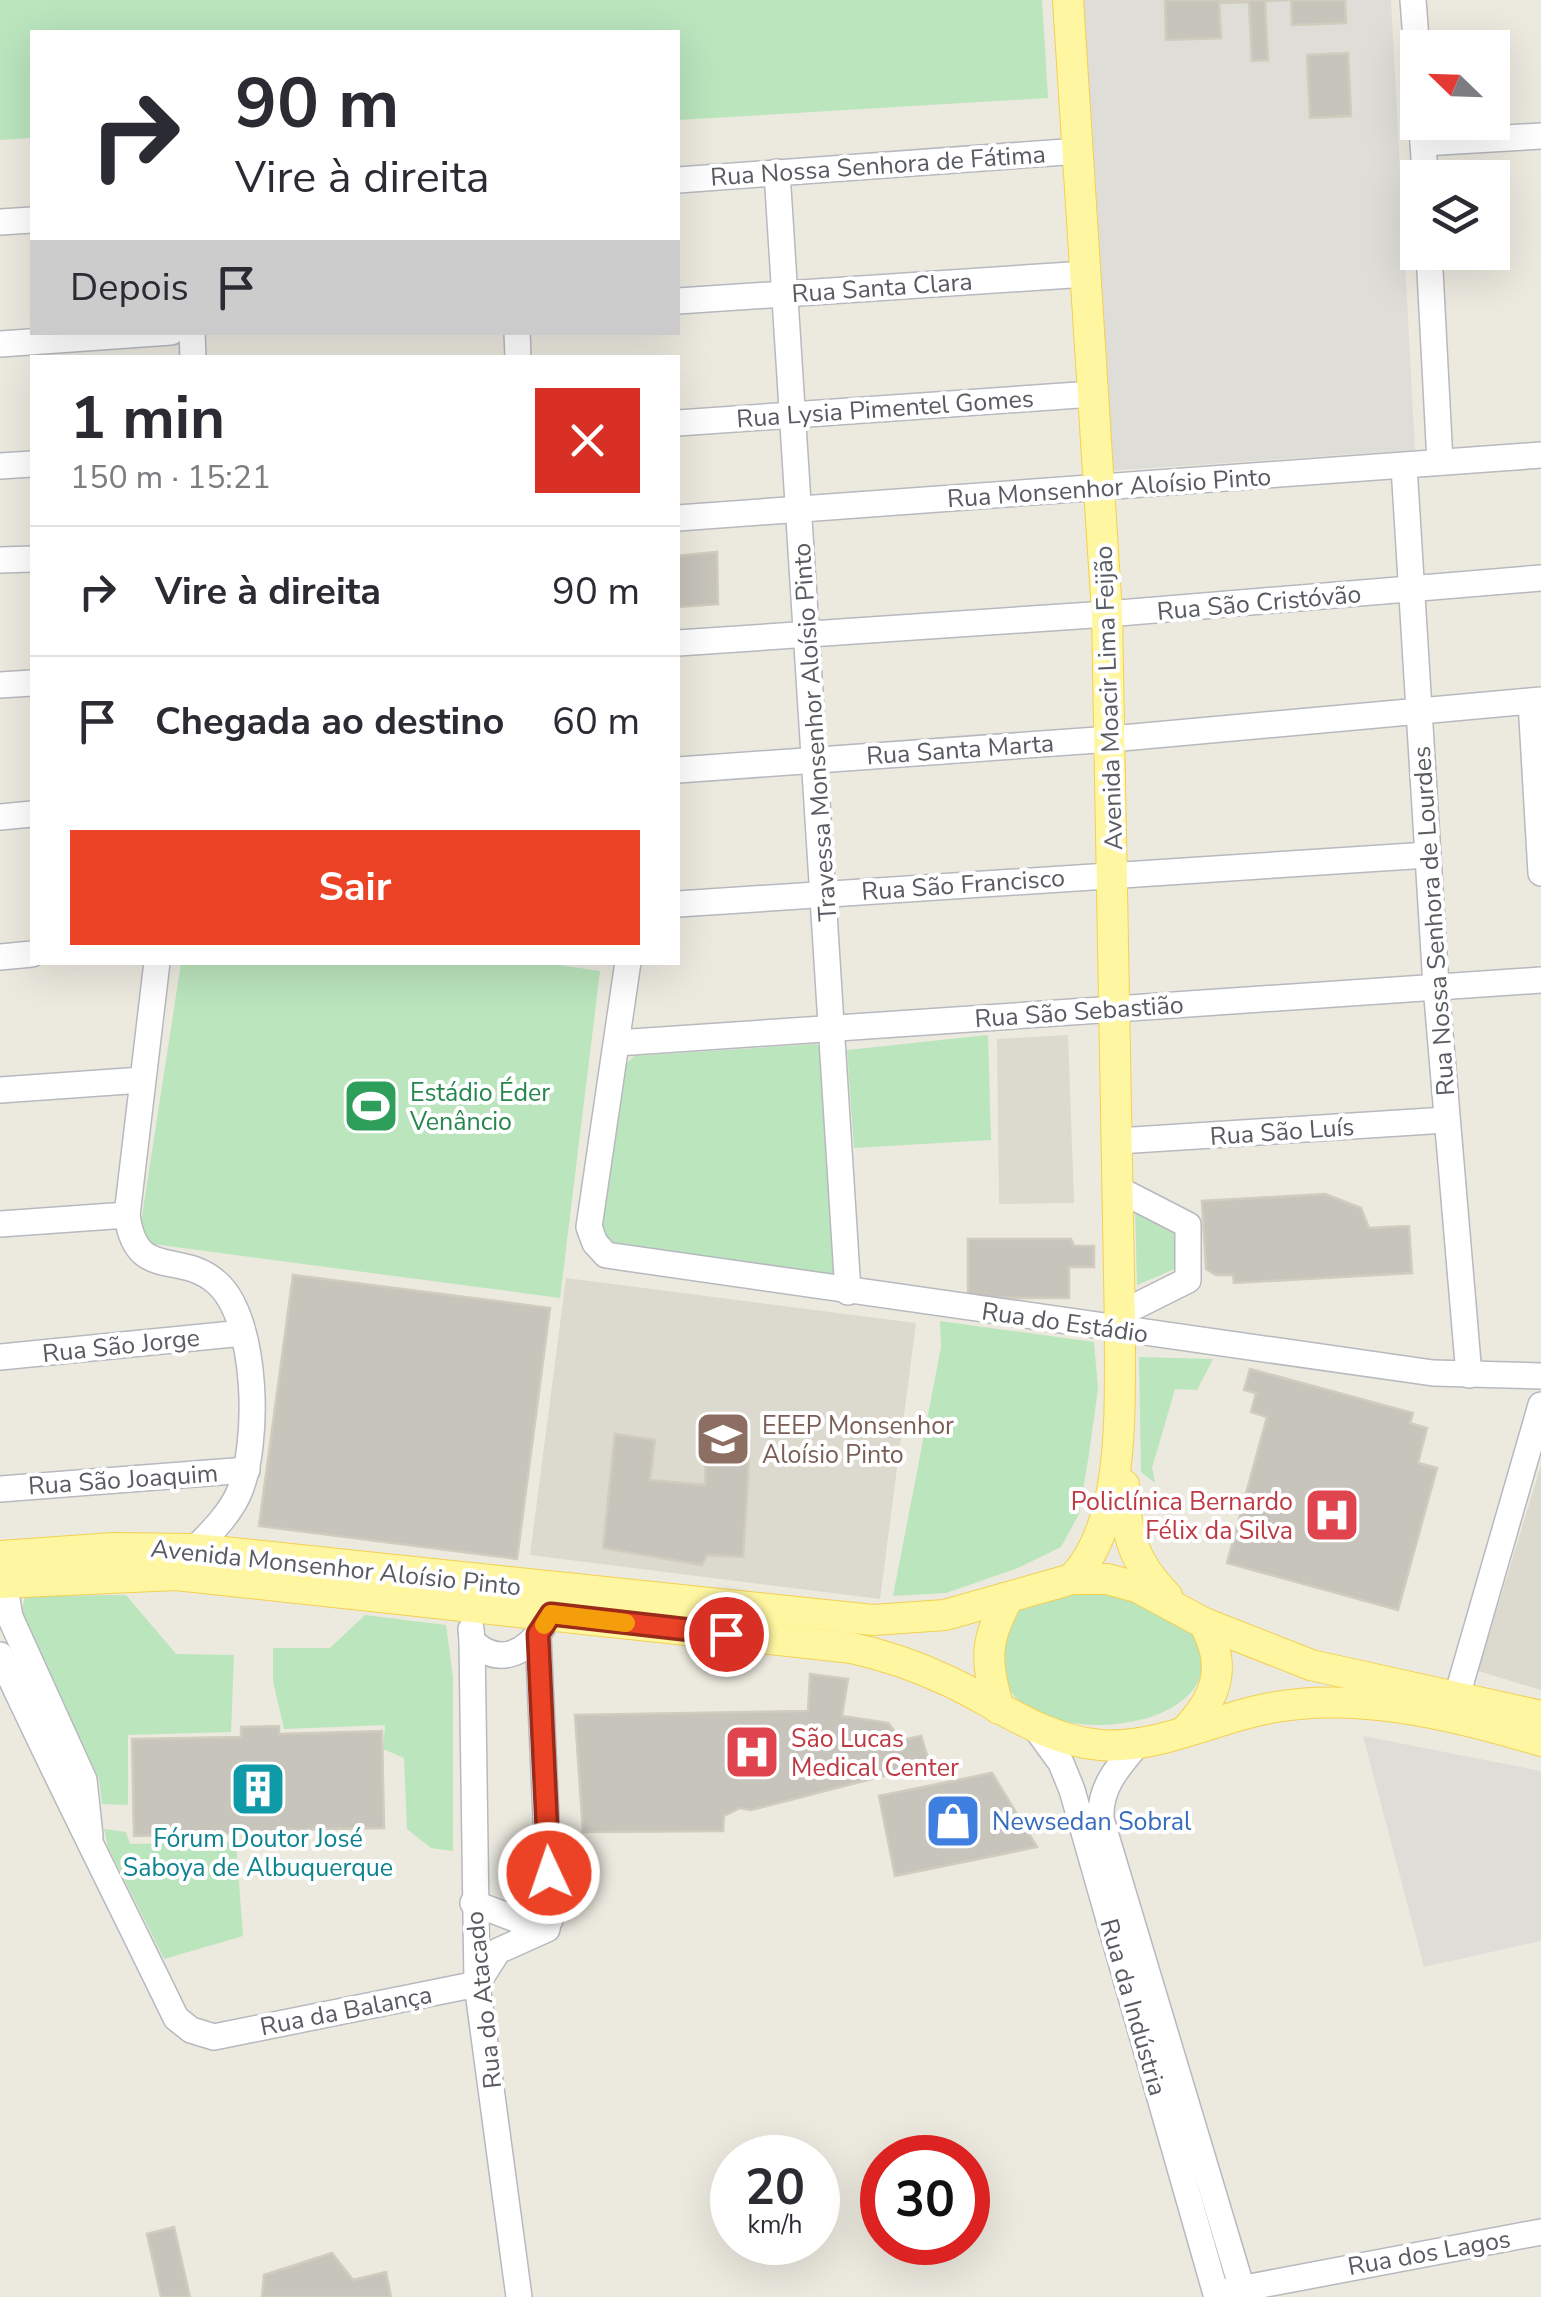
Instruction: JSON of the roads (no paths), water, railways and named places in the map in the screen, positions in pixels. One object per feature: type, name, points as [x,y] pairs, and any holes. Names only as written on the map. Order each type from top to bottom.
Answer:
[{"type":"main road","name":"Avenida Moacir Lima Feijão","points":[[1068,0],[1112,739],[1120,1398]]},
{"type":"main road","points":[[1072,1579],[1086,1564],[1103,1531],[1110,1506],[1120,1398]]},
{"type":"main road","points":[[1120,1398],[1126,1534],[1148,1576],[1176,1605]]},
{"type":"main road","name":"Avenida Monsenhor Aloísio Pinto","points":[[1,1574],[113,1548],[195,1549],[836,1618],[916,1620],[1072,1579],[1107,1579],[1137,1587],[1204,1623],[1310,1666],[1541,1716]]},
{"type":"main road","name":"Avenida Monsenhor Aloísio Pinto","points":[[1,1574],[176,1574],[471,1605],[545,1624],[874,1653],[948,1681],[1034,1727],[1099,1745],[1184,1732],[1277,1707],[1348,1702],[1419,1712],[1541,1741]]},
{"type":"main road","points":[[999,1710],[990,1673],[989,1638],[1009,1597]]},
{"type":"main road","points":[[1184,1732],[1204,1712],[1215,1692],[1216,1651],[1204,1623]]},
{"type":"street","points":[[1413,0],[1415,30]]},
{"type":"street","points":[[1510,135],[1541,136]]},
{"type":"street","name":"Rua Nossa Senhora de Fátima","points":[[680,180],[1079,151]]},
{"type":"street","name":"Travessa Monsenhor Aloísio Pinto","points":[[777,172],[848,1292]]},
{"type":"street","points":[[0,222],[30,220]]},
{"type":"street","points":[[1430,270],[1440,462]]},
{"type":"street","name":"Rua Santa Clara","points":[[680,302],[1086,274]]},
{"type":"street","points":[[0,344],[128,335]]},
{"type":"street","name":"Rua Lysia Pimentel Gomes","points":[[680,422],[1093,394]]},
{"type":"street","name":"Rua Monsenhor Aloísio Pinto","points":[[680,518],[1541,455]]},
{"type":"street","points":[[0,466],[30,464]]},
{"type":"street","name":"Rua Nossa Senhora de Lourdes","points":[[1404,466],[1436,986],[1469,1376]]},
{"type":"street","points":[[0,560],[30,559]]},
{"type":"street","name":"Rua São Cristóvão","points":[[680,643],[1107,614],[1541,578]]},
{"type":"street","points":[[0,684],[30,683]]},
{"type":"street","points":[[1536,700],[1541,873]]},
{"type":"street","name":"Rua Santa Marta","points":[[680,770],[1112,739],[1536,700]]},
{"type":"street","points":[[0,816],[30,814]]},
{"type":"street","name":"Rua São Francisco","points":[[680,904],[1428,855]]},
{"type":"street","points":[[0,957],[30,954]]},
{"type":"street","points":[[157,965],[127,1215],[130,1236],[150,1259],[216,1282],[230,1300],[243,1333],[252,1392],[247,1470],[229,1512],[195,1549]]},
{"type":"street","points":[[618,1043],[628,965]]},
{"type":"street","name":"Rua São Sebastião","points":[[618,1043],[1541,980]]},
{"type":"street","name":"Rua do Estádio","points":[[618,1043],[589,1227],[594,1244],[606,1254],[848,1292],[1120,1322],[1469,1376],[1541,1376]]},
{"type":"street","points":[[0,1090],[142,1080]]},
{"type":"street","name":"Rua São Luís","points":[[1118,1141],[1446,1120]]},
{"type":"street","points":[[1118,1188],[1188,1225],[1188,1280],[1120,1322]]},
{"type":"street","points":[[0,1224],[127,1215]]},
{"type":"street","name":"Rua São Jorge","points":[[0,1357],[243,1333]]},
{"type":"street","points":[[1457,1696],[1541,1406]]},
{"type":"street","name":"Rua São Joaquim","points":[[0,1489],[247,1470]]},
{"type":"street","points":[[1,1574],[10,1617],[84,1780],[90,1840]]},
{"type":"street","name":"Rua do Atacado","points":[[471,1605],[473,1903],[478,1984],[519,2297]]},
{"type":"street","points":[[472,1641],[486,1652],[503,1656],[523,1651],[545,1624]]},
{"type":"street","points":[[478,1984],[498,1951],[546,1929],[550,1920],[545,1624]]},
{"type":"street","points":[[0,1654],[61,1790],[90,1840]]},
{"type":"street","name":"Rua da Indústria","points":[[1034,1727],[1061,1763],[1072,1790],[1219,2293]]},
{"type":"street","name":"Rua da Indústria","points":[[1140,1741],[1107,1785],[1100,1802],[1101,1819],[1219,2293]]},
{"type":"street","name":"Rua da Balança","points":[[90,1840],[176,2018],[191,2030],[214,2037],[478,1984]]},
{"type":"street","points":[[473,1903],[518,1920],[550,1920]]},
{"type":"street","name":"Rua dos Lagos","points":[[1219,2293],[1541,2232]]},
{"type":"place","name":"Estádio Éder Venâncio","points":[[371,1106]]},
{"type":"place","name":"EEEP Monsenhor Aloísio Pinto","points":[[723,1439]]},
{"type":"place","name":"Policlínica Bernardo Félix da Silva","points":[[1332,1515]]},
{"type":"place","name":"São Lucas Medical Center","points":[[752,1752]]},
{"type":"place","name":"Fórum Doutor José Saboya de Albuquerque","points":[[258,1789]]},
{"type":"place","name":"Newsedan Sobral","points":[[953,1821]]}]
